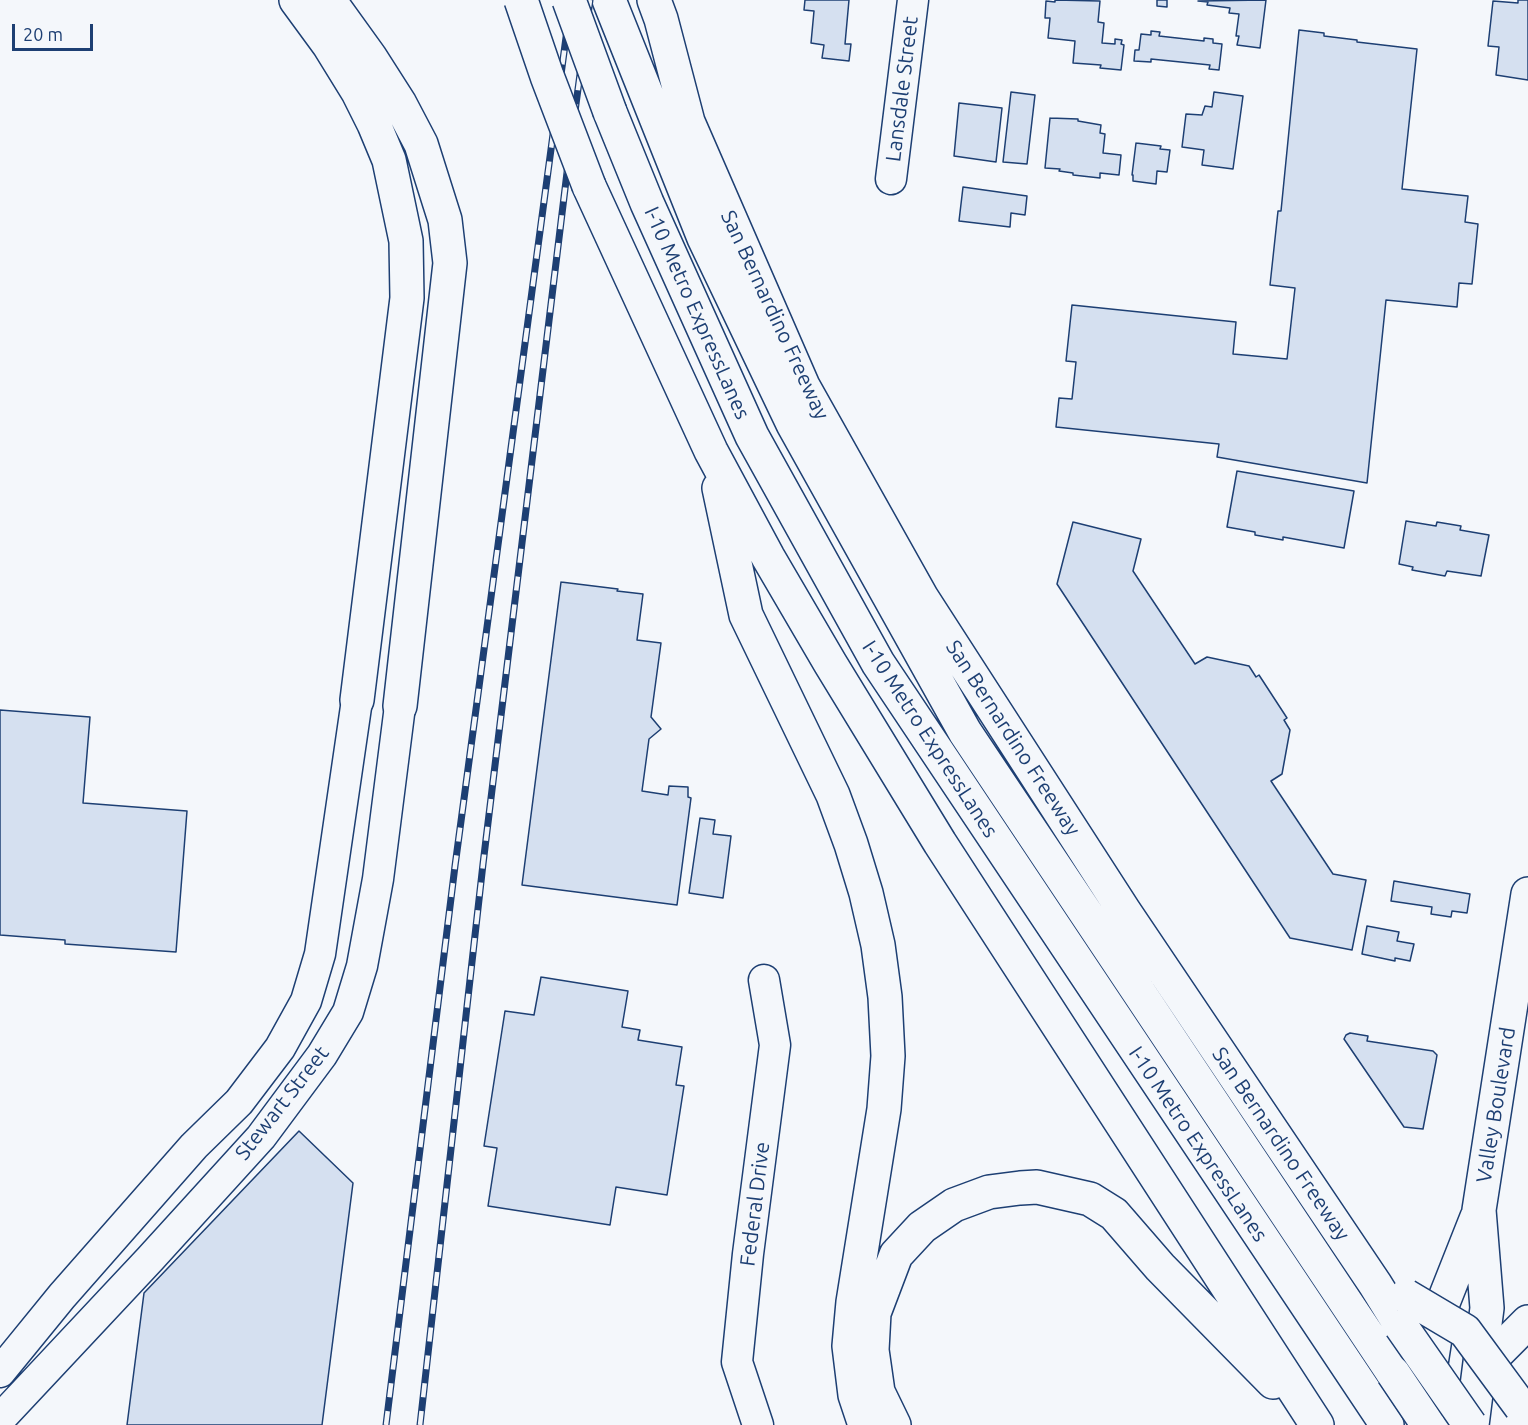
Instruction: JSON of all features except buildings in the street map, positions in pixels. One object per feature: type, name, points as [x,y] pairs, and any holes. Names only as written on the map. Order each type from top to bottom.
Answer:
[{"type":"main road","points":[[296,0],[340,64],[374,124],[389,160],[406,241],[407,297],[357,700]]},
{"type":"main road","points":[[329,0],[400,104],[421,144],[446,220],[450,263],[446,311],[400,705]]},
{"type":"main road","points":[[521,0],[589,186],[711,451],[768,557],[940,843],[1316,1425]]},
{"type":"main road","name":"I-10 Metro ExpressLanes","points":[[569,0],[646,203],[752,436],[878,663],[1386,1424]]},
{"type":"main road","name":"San Bernardino Freeway","points":[[654,0],[688,122],[803,386],[922,598],[1124,911],[1375,1284],[1403,1311],[1471,1425]]},
{"type":"main road","name":"I-10 Metro ExpressLanes","points":[[611,5],[704,238],[793,424],[964,732],[1428,1425]]},
{"type":"main road","points":[[711,451],[746,615],[833,795],[866,893],[878,945],[885,997],[888,1056],[884,1109],[853,1302],[849,1346],[855,1395],[865,1425]]},
{"type":"main road","name":"Valley Boulevard","points":[[1421,1425],[1439,1313],[1479,1210],[1528,894]]},
{"type":"main road","points":[[894,1425],[878,1392],[872,1350],[874,1313],[897,1256],[922,1227],[954,1204],[990,1192],[1037,1187],[1090,1198],[1114,1214],[1182,1290],[1316,1425]]},
{"type":"main road","name":"Valley Boulevard","points":[[1471,1425],[1487,1308],[1479,1210]]},
{"type":"main road","points":[[1403,1311],[1465,1331],[1524,1412]]},
{"type":"main road","points":[[1480,1370],[1528,1322]]},
{"type":"street","name":"Lansdale Street","points":[[891,178],[913,0]]},
{"type":"street","name":"Stewart Street","points":[[0,1372],[62,1296],[194,1146],[239,1102],[280,1048],[306,1001],[320,954],[357,700]]},
{"type":"street","name":"Stewart Street","points":[[0,1419],[261,1137],[322,1055],[348,1012],[362,966],[378,879],[400,705]]},
{"type":"street","name":"Federal Drive","points":[[758,1425],[737,1362],[748,1254],[775,1045],[764,980]]},
{"type":"railway","points":[[386,1425],[455,866],[571,0]]},
{"type":"railway","points":[[420,1425],[483,864],[590,0]]}]
